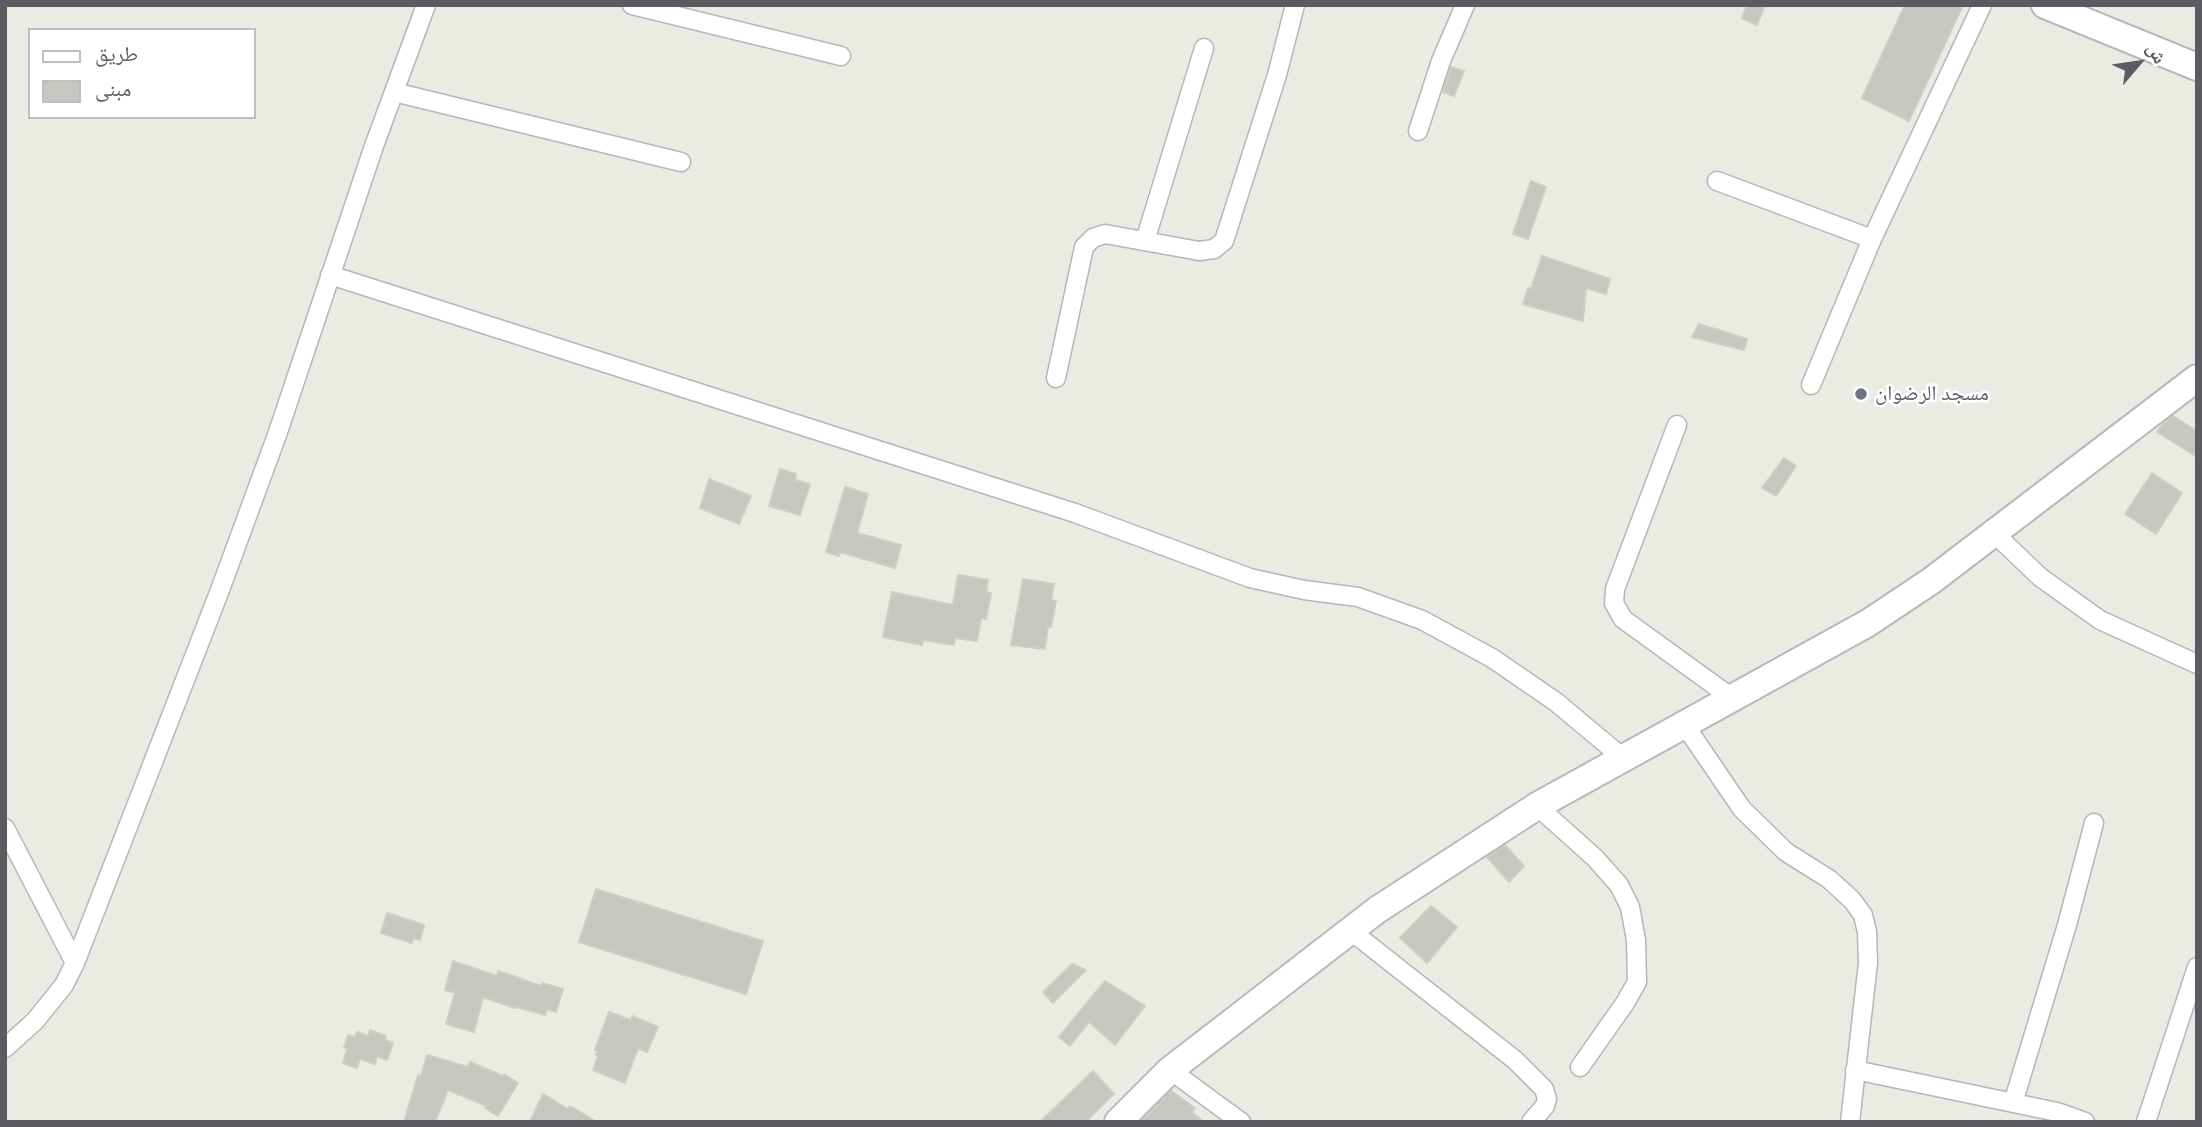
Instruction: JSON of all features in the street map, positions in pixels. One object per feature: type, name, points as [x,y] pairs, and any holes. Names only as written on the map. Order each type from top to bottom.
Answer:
[{"type":"street","points":[[5,1048],[35,1021],[64,985],[75,964],[277,435],[330,275],[426,5]]},
{"type":"street","points":[[632,5],[841,56]]},
{"type":"street","points":[[1056,378],[1084,247],[1093,238],[1105,234],[1199,251],[1214,249],[1224,241],[1277,75],[1296,5]]},
{"type":"street","points":[[1418,131],[1441,61],[1465,5]]},
{"type":"street","points":[[1811,385],[1872,239],[1982,5]]},
{"type":"street","points":[[2045,5],[2197,67]]},
{"type":"street","points":[[1145,241],[1204,48]]},
{"type":"street","points":[[394,92],[681,162]]},
{"type":"street","points":[[1717,181],[1872,239]]},
{"type":"street","points":[[330,275],[1074,513],[1250,578],[1304,590],[1358,597],[1422,620],[1492,658],[1556,702],[1623,758]]},
{"type":"street","points":[[1118,1122],[1170,1070],[1377,910],[1537,806],[1868,623],[1931,581],[2197,378]]},
{"type":"street","points":[[1677,425],[1615,589],[1614,603],[1623,618],[1732,698]]},
{"type":"street","points":[[1994,533],[2040,577],[2100,620],[2197,664]]},
{"type":"street","points":[[1684,724],[1742,809],[1786,852],[1829,879],[1852,900],[1863,915],[1867,932],[1868,963],[1850,1122]]},
{"type":"street","points":[[1537,806],[1595,858],[1619,885],[1630,907],[1636,940],[1636,982],[1625,1003],[1580,1067]]},
{"type":"street","points":[[2013,1103],[2067,925],[2094,823]]},
{"type":"street","points":[[5,828],[75,964]]},
{"type":"street","points":[[1350,931],[1515,1060],[1544,1089],[1547,1098],[1545,1106],[1531,1122]]},
{"type":"street","points":[[2146,1122],[2197,967]]},
{"type":"street","points":[[1170,1070],[1241,1122]]},
{"type":"street","points":[[1855,1070],[2057,1112],[2085,1122]]},
{"type":"building","points":[[1747,5],[1765,5],[1757,25],[1742,18]]},
{"type":"building","points":[[1905,5],[1963,5],[1909,121],[1862,98]]},
{"type":"building","points":[[1451,67],[1464,71],[1454,96],[1443,92]]},
{"type":"building","points":[[1531,181],[1546,187],[1528,239],[1513,234]]},
{"type":"building","points":[[1542,256],[1610,279],[1606,294],[1586,288],[1583,321],[1523,304]]},
{"type":"building","points":[[1699,324],[1747,339],[1744,350],[1692,337]]},
{"type":"building","points":[[2173,416],[2197,431],[2197,457],[2157,432]]},
{"type":"building","points":[[1784,458],[1796,466],[1776,496],[1762,488]]},
{"type":"building","points":[[780,469],[796,474],[795,480],[810,484],[800,515],[769,506]]},
{"type":"building","points":[[2152,473],[2182,493],[2156,534],[2125,514]]},
{"type":"building","points":[[709,479],[751,496],[739,524],[700,508]]},
{"type":"building","points":[[845,487],[868,494],[857,533],[901,545],[895,568],[840,552],[839,556],[826,552]]},
{"type":"building","points":[[958,575],[988,580],[986,592],[991,593],[986,619],[981,618],[977,641],[955,638],[954,645],[923,640],[922,645],[883,637],[892,592],[953,605]]},
{"type":"building","points":[[1023,579],[1054,584],[1051,600],[1056,601],[1045,649],[1011,645]]},
{"type":"building","points":[[1505,845],[1524,866],[1509,882],[1487,857]]},
{"type":"building","points":[[596,889],[763,941],[746,994],[579,942]]},
{"type":"building","points":[[1431,906],[1457,927],[1427,963],[1400,938]]},
{"type":"building","points":[[387,913],[424,925],[420,940],[413,938],[412,943],[381,933]]},
{"type":"building","points":[[453,961],[497,976],[498,971],[541,986],[542,983],[563,989],[556,1012],[547,1009],[545,1015],[483,997],[474,1032],[446,1024],[455,993],[445,990]]},
{"type":"building","points":[[1072,964],[1086,970],[1053,1003],[1043,992]]},
{"type":"building","points":[[1105,981],[1145,1006],[1115,1045],[1089,1022],[1070,1046],[1059,1037]]},
{"type":"building","points":[[609,1012],[631,1020],[632,1016],[658,1027],[647,1052],[638,1048],[625,1083],[593,1070],[598,1056],[598,1051],[595,1050]]},
{"type":"building","points":[[370,1030],[386,1036],[385,1040],[393,1043],[387,1060],[377,1056],[375,1064],[360,1059],[357,1068],[343,1063],[348,1035],[355,1037],[357,1032],[368,1036]]},
{"type":"building","points":[[427,1055],[468,1067],[470,1062],[503,1076],[504,1074],[518,1083],[498,1116],[485,1108],[487,1106],[448,1090],[435,1122],[404,1122]]},
{"type":"building","points":[[1093,1071],[1114,1094],[1085,1122],[1040,1122]]},
{"type":"building","points":[[1171,1091],[1195,1108],[1192,1112],[1204,1122],[1141,1122]]},
{"type":"building","points":[[543,1094],[568,1109],[570,1106],[597,1122],[530,1122]]},
{"type":"place","name":"مسجد الرضوان","points":[[1861,394]]}]
